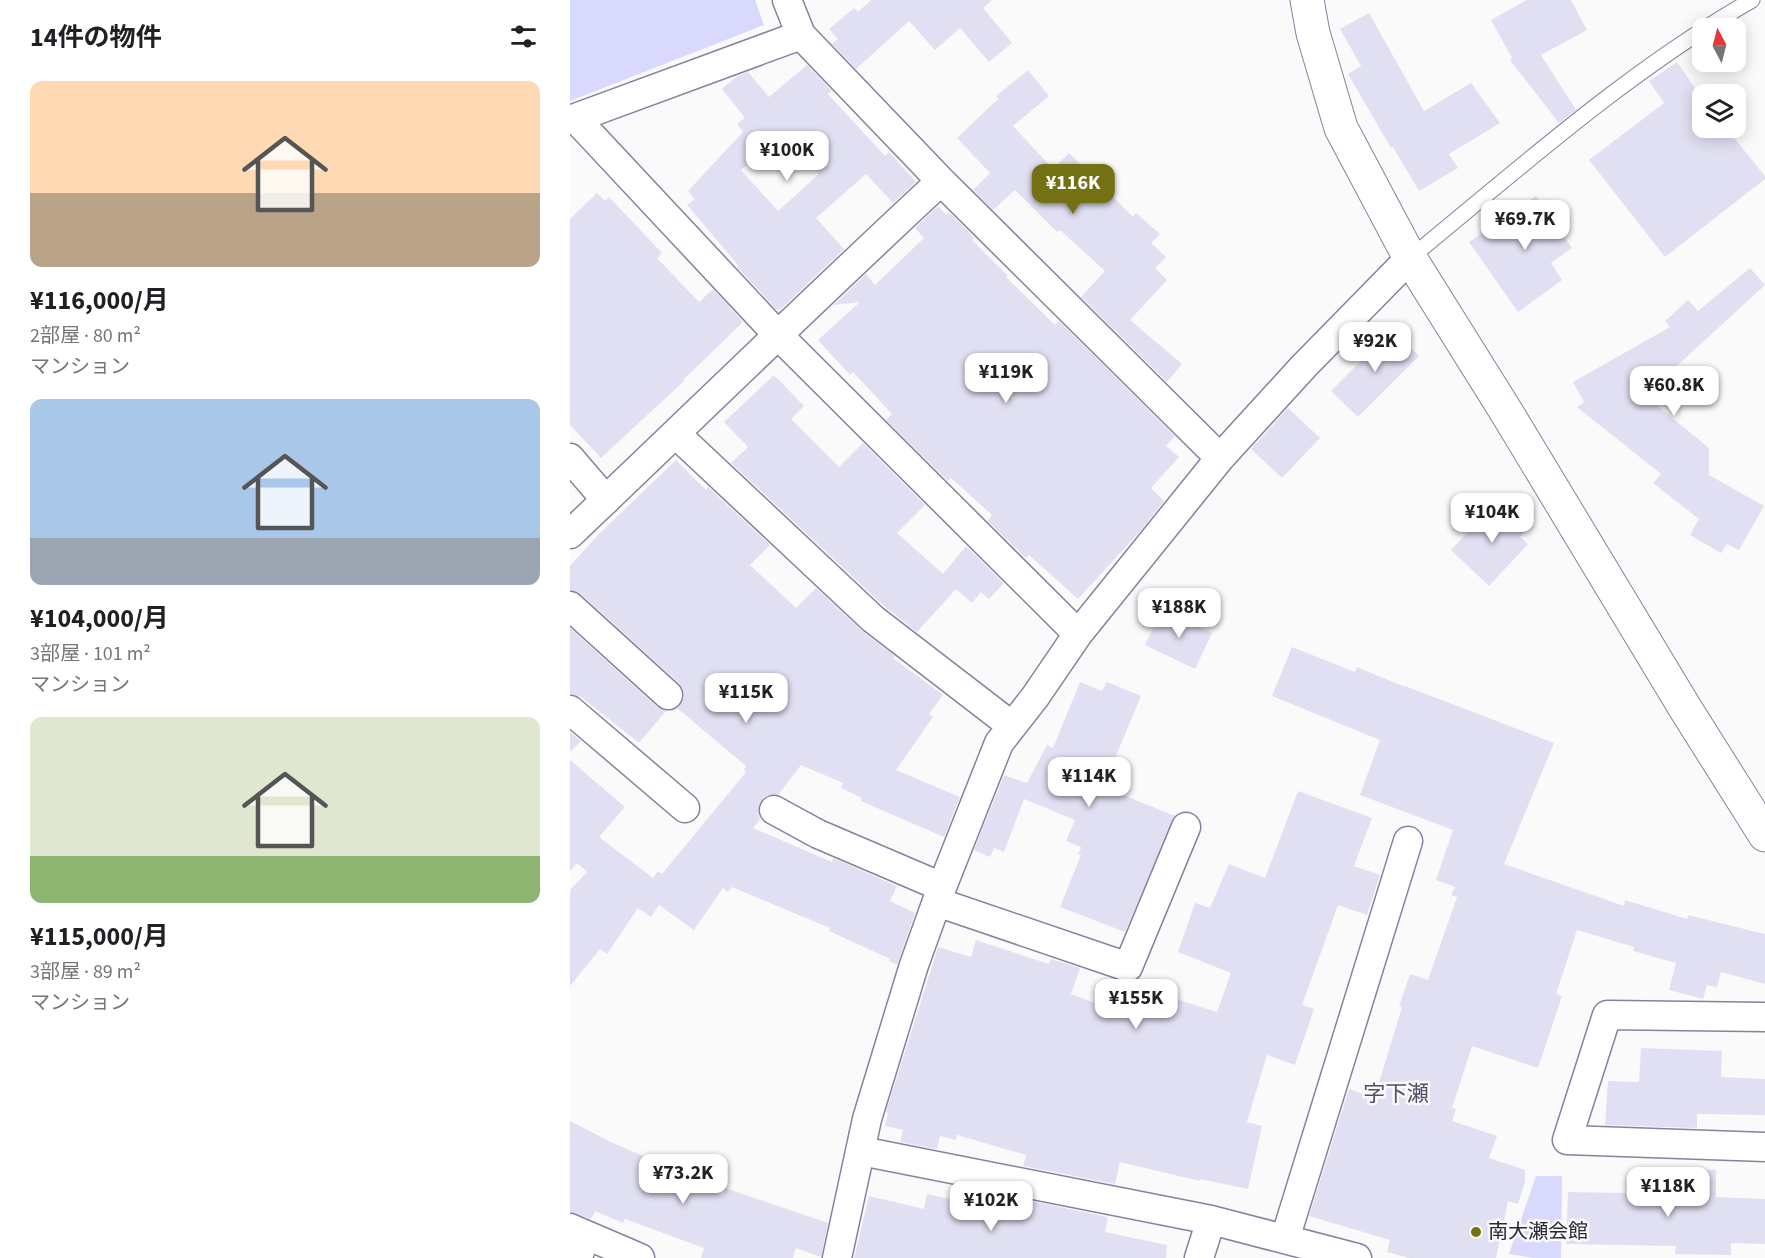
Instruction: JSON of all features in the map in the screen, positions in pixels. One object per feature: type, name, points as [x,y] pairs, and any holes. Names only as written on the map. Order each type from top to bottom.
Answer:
[{"type":"street","points":[[788,0],[801,35],[941,181],[1220,458]]},
{"type":"street","points":[[1307,0],[1313,33],[1341,128],[1410,258],[1765,835]]},
{"type":"street","points":[[801,35],[573,119],[777,334],[1078,634]]},
{"type":"street","points":[[570,534],[777,334],[941,181]]},
{"type":"street","points":[[837,1258],[867,1119],[914,965],[939,894],[999,743],[1035,697],[1078,634],[1220,458],[1304,366],[1410,258]]},
{"type":"street","points":[[676,434],[873,619],[1012,726]]},
{"type":"street","points":[[570,458],[606,500]]},
{"type":"street","points":[[570,606],[668,695]]},
{"type":"street","points":[[570,711],[685,808]]},
{"type":"street","points":[[774,810],[939,894],[1128,967],[1186,826]]},
{"type":"street","points":[[1285,1239],[1408,841]]},
{"type":"street","points":[[1765,1017],[1607,1015],[1567,1140],[1765,1147]]},
{"type":"street","points":[[861,1151],[1211,1220],[1357,1258]]},
{"type":"street","points":[[1199,1258],[1211,1220]]},
{"type":"street","points":[[578,1241],[640,1258]]},
{"type":"lane","points":[[1410,258],[1591,110],[1703,28],[1752,0]]},
{"type":"shaded area","points":[[570,0],[755,0],[764,25],[570,101]]},
{"type":"shaded area","points":[[1536,1176],[1562,1176],[1561,1258],[1534,1258],[1509,1254]]},
{"type":"building","points":[[871,0],[992,0],[983,8],[1012,43],[989,62],[960,28],[935,50],[909,21],[856,69],[832,44],[838,39],[829,29],[854,8],[858,12]]},
{"type":"building","points":[[1527,0],[1571,0],[1587,30],[1541,55],[1576,110],[1559,123],[1510,60],[1512,58],[1491,20]]},
{"type":"building","points":[[1369,13],[1424,111],[1471,83],[1500,123],[1449,154],[1458,168],[1419,191],[1348,74],[1361,66],[1340,29]]},
{"type":"building","points":[[1677,62],[1692,84],[1692,138],[1734,138],[1765,176],[1765,179],[1665,257],[1589,160],[1664,103],[1649,81]]},
{"type":"building","points":[[807,65],[832,91],[828,94],[885,156],[889,152],[916,182],[893,203],[866,174],[816,218],[844,249],[781,309],[777,310],[737,267],[738,265],[687,205],[695,199],[688,191],[743,132],[737,124],[745,118],[722,89],[737,76],[748,72],[769,97]],"holes":[[[782,134],[819,174],[778,211],[741,170]]]},
{"type":"building","points":[[1028,70],[1049,96],[1013,126],[1053,169],[1069,153],[1133,217],[1136,213],[1160,234],[1151,243],[1166,257],[1155,268],[1167,280],[1130,320],[1182,364],[1167,382],[1081,297],[1105,271],[1060,230],[1057,232],[1015,190],[993,210],[973,190],[990,173],[957,138],[998,99],[996,96]]},
{"type":"building","points":[[597,193],[605,201],[609,197],[662,253],[657,258],[699,302],[713,289],[743,322],[684,381],[601,458],[570,425],[570,219]]},
{"type":"building","points":[[1536,196],[1544,207],[1554,200],[1571,223],[1560,231],[1572,248],[1551,263],[1562,280],[1518,312],[1469,242]]},
{"type":"building","points":[[938,206],[946,215],[949,212],[969,232],[974,239],[972,240],[1008,276],[1006,277],[1055,325],[1059,321],[1175,436],[1166,446],[1179,457],[1151,488],[1164,501],[1142,529],[1078,599],[1029,555],[1026,558],[988,521],[992,515],[951,478],[948,481],[886,420],[892,414],[853,372],[850,375],[818,340],[860,302],[834,305],[866,274],[875,285],[924,238],[915,228]]},
{"type":"building","points":[[1750,268],[1765,285],[1656,385],[1642,393],[1709,448],[1709,475],[1764,506],[1739,550],[1727,544],[1721,553],[1690,535],[1699,519],[1653,483],[1661,474],[1577,407],[1584,402],[1573,382],[1670,327],[1665,321],[1688,300],[1698,311]]},
{"type":"building","points":[[1393,329],[1419,356],[1358,417],[1331,391]]},
{"type":"building","points":[[774,375],[804,406],[791,419],[839,467],[863,443],[925,505],[897,533],[943,574],[966,546],[1004,583],[989,599],[981,592],[972,603],[956,589],[917,632],[884,606],[731,463],[748,447],[724,422]]},
{"type":"building","points":[[1288,408],[1320,438],[1282,478],[1251,449]]},
{"type":"building","points":[[676,460],[706,490],[708,487],[770,545],[750,565],[796,608],[816,588],[862,631],[895,656],[893,658],[943,695],[929,714],[933,717],[896,770],[960,797],[944,837],[861,801],[862,798],[841,788],[843,783],[801,765],[778,795],[766,796],[760,802],[758,810],[760,819],[753,828],[832,862],[833,858],[897,886],[890,901],[915,913],[897,965],[889,961],[890,959],[829,931],[830,928],[732,887],[728,892],[723,888],[694,930],[659,905],[651,917],[638,908],[607,954],[600,949],[570,986],[570,890],[587,872],[577,863],[570,871],[570,760],[625,807],[599,837],[653,878],[658,871],[662,874],[746,772],[744,770],[746,766],[677,708],[684,698],[683,689],[679,683],[581,594],[570,590],[570,566],[599,534]]},
{"type":"building","points":[[1497,502],[1527,529],[1520,537],[1528,544],[1489,586],[1451,550]]},
{"type":"building","points":[[1162,609],[1212,633],[1195,669],[1145,645]]},
{"type":"building","points":[[570,628],[657,707],[666,711],[639,743],[581,697],[570,694]]},
{"type":"building","points":[[1292,647],[1355,672],[1357,667],[1554,743],[1504,864],[1624,906],[1625,900],[1687,919],[1688,915],[1765,934],[1765,984],[1721,972],[1717,987],[1707,985],[1703,999],[1669,990],[1676,963],[1633,951],[1634,947],[1577,930],[1556,994],[1562,996],[1538,1068],[1472,1046],[1452,1108],[1456,1109],[1452,1121],[1497,1136],[1489,1158],[1525,1170],[1525,1182],[1518,1204],[1508,1201],[1496,1258],[1409,1258],[1387,1252],[1390,1240],[1309,1216],[1349,1089],[1369,1096],[1374,1081],[1379,1083],[1402,1007],[1399,1006],[1410,974],[1428,980],[1457,897],[1451,895],[1455,887],[1436,880],[1453,830],[1360,795],[1380,740],[1272,696]]},
{"type":"building","points":[[1080,682],[1102,691],[1107,682],[1141,696],[1103,787],[1175,816],[1125,932],[1060,907],[1081,855],[1078,854],[1081,847],[1066,841],[1075,820],[1024,799],[1004,852],[994,848],[990,857],[974,850],[1004,775],[1027,783],[1047,745],[1053,748]]},
{"type":"building","points":[[570,732],[581,741],[570,752]]},
{"type":"building","points":[[1298,791],[1372,818],[1354,866],[1380,875],[1367,915],[1338,905],[1302,1005],[1314,1009],[1295,1065],[1267,1055],[1247,1122],[1262,1126],[1248,1189],[1200,1179],[1200,1181],[1120,1162],[1115,1184],[1023,1166],[1026,1155],[957,1135],[956,1140],[940,1136],[937,1149],[900,1142],[903,1130],[885,1126],[888,1113],[886,1112],[938,947],[971,957],[976,940],[1049,964],[1051,959],[1080,968],[1071,994],[1124,1014],[1130,998],[1158,1008],[1163,995],[1217,1012],[1231,973],[1178,952],[1195,903],[1210,908],[1229,864],[1265,878]]},
{"type":"building","points":[[1641,1048],[1722,1051],[1721,1077],[1765,1079],[1765,1115],[1697,1114],[1697,1128],[1605,1125],[1608,1081],[1639,1082]]},
{"type":"building","points":[[570,1121],[659,1163],[656,1170],[723,1195],[725,1188],[828,1223],[821,1257],[796,1248],[793,1258],[701,1258],[704,1248],[625,1219],[623,1223],[595,1211],[591,1219],[570,1212]]},
{"type":"building","points":[[1678,1169],[1716,1170],[1716,1197],[1765,1199],[1765,1244],[1731,1243],[1731,1255],[1675,1254],[1676,1246],[1566,1244],[1568,1192],[1677,1194]]},
{"type":"building","points":[[927,1194],[978,1205],[979,1202],[1013,1211],[1016,1198],[1108,1217],[1105,1232],[1167,1245],[1166,1258],[854,1258],[869,1196],[924,1209]]},
{"type":"place","name":"南大瀬会館","points":[[1476,1232]]},
{"type":"district","name":"字下瀬","points":[[1396,1094]]}]
